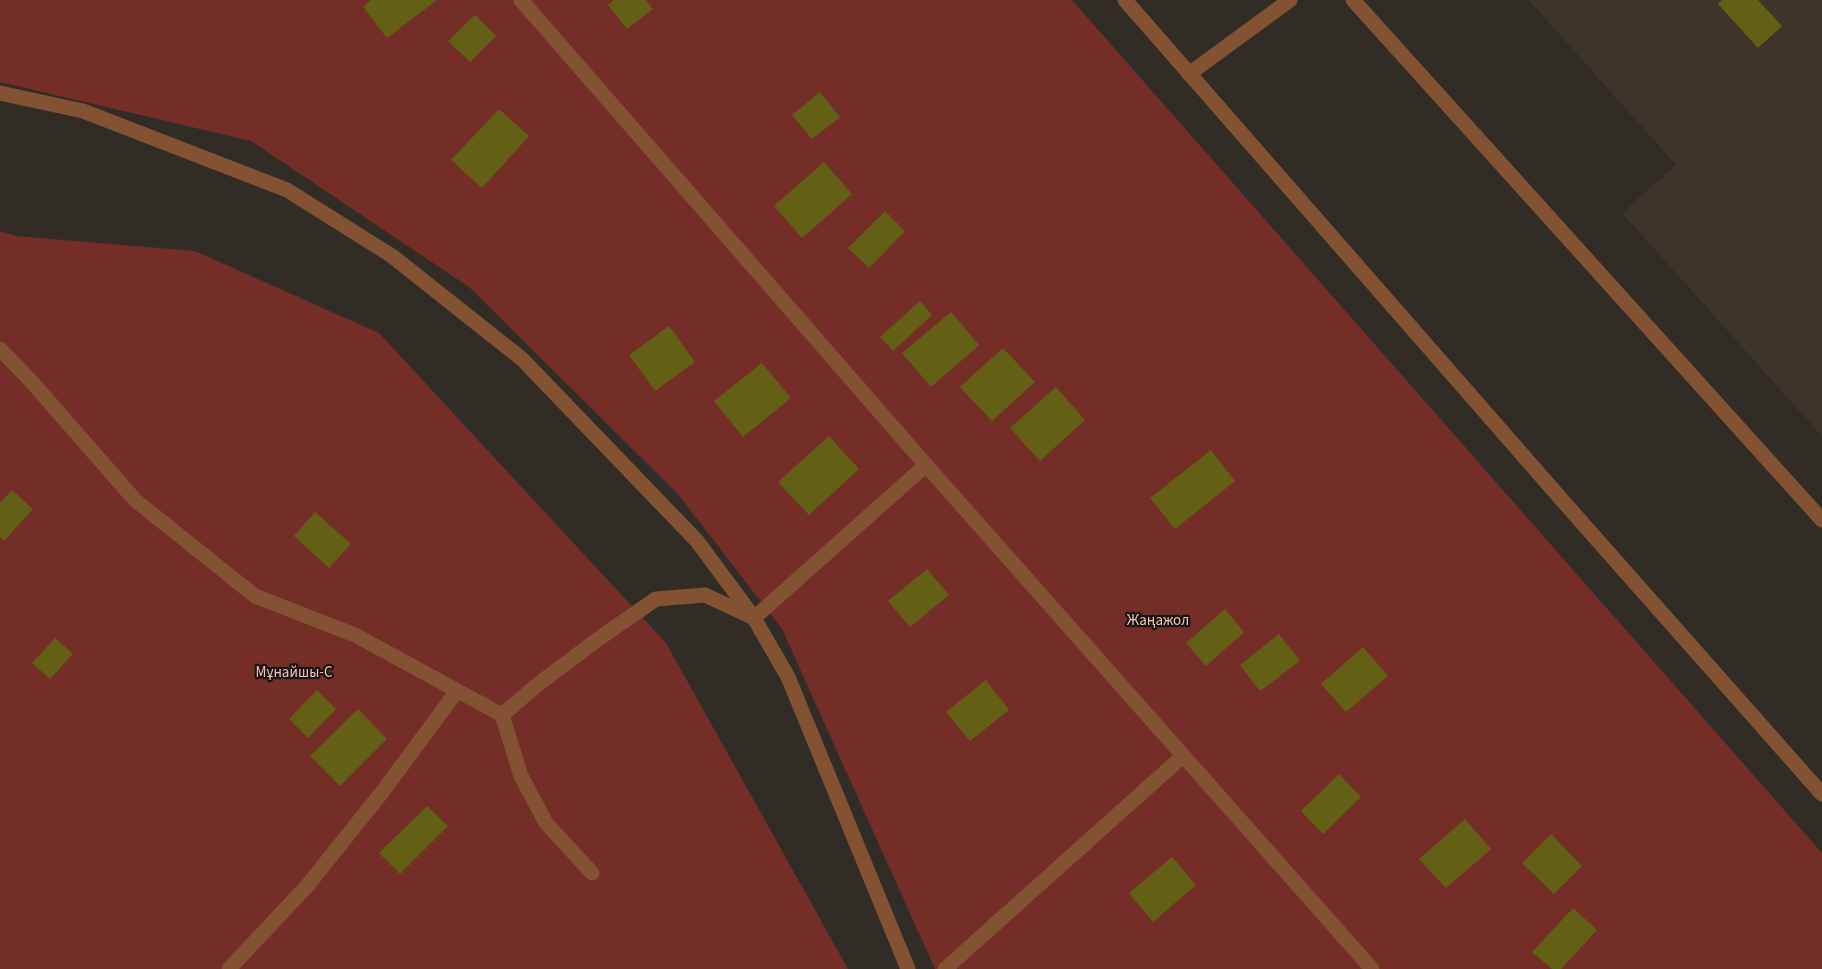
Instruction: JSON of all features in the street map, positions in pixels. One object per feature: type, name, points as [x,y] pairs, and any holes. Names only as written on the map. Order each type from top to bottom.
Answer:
[{"type":"street","points":[[520,0],[1372,969]]},
{"type":"street","points":[[1125,0],[1822,794]]},
{"type":"street","points":[[1189,74],[1290,0]]},
{"type":"street","points":[[1353,0],[1822,520]]},
{"type":"street","points":[[0,93],[83,111],[288,190],[392,256],[522,359],[697,541],[754,618],[788,676],[908,969]]},
{"type":"street","points":[[0,348],[136,500],[255,596],[356,636],[502,715],[521,776],[546,823],[592,873]]},
{"type":"street","points":[[754,618],[926,464]]},
{"type":"street","points":[[502,715],[537,685],[656,598],[705,595],[754,618]]},
{"type":"street","points":[[229,969],[307,886],[384,791],[457,691]]},
{"type":"street","points":[[945,969],[1183,756]]},
{"type":"shaded area","points":[[1529,0],[1822,0],[1822,436],[1622,213],[1676,165]]},
{"type":"green space","name":"Жаңажол","points":[[0,0],[1072,0],[1822,853],[1822,969],[935,969],[782,629],[677,493],[469,287],[251,141],[0,82]]},
{"type":"green space","name":"Мұнайшы-С","points":[[0,231],[16,236],[195,251],[379,333],[666,643],[848,969],[0,969]]},
{"type":"building","points":[[371,0],[437,0],[387,38],[363,7]]},
{"type":"building","points":[[614,0],[646,0],[653,9],[627,29],[608,5]]},
{"type":"building","points":[[1722,0],[1758,0],[1782,26],[1758,48],[1718,4]]},
{"type":"building","points":[[475,15],[496,36],[470,62],[448,41]]},
{"type":"building","points":[[820,92],[840,117],[812,139],[792,115]]},
{"type":"building","points":[[499,109],[529,136],[482,188],[451,160]]},
{"type":"building","points":[[824,162],[852,194],[802,238],[774,206]]},
{"type":"building","points":[[885,211],[905,231],[869,268],[848,248]]},
{"type":"building","points":[[920,301],[932,315],[893,351],[880,337]]},
{"type":"building","points":[[951,312],[979,345],[931,387],[902,353]]},
{"type":"building","points":[[669,326],[695,362],[655,391],[629,355]]},
{"type":"building","points":[[1003,348],[1035,382],[992,421],[960,387]]},
{"type":"building","points":[[762,363],[791,398],[743,437],[714,401]]},
{"type":"building","points":[[1056,387],[1085,420],[1040,461],[1010,428]]},
{"type":"building","points":[[829,436],[859,469],[809,515],[778,482]]},
{"type":"building","points":[[1211,450],[1235,481],[1175,529],[1150,498]]},
{"type":"building","points":[[12,490],[33,509],[4,541],[0,537],[0,503]]},
{"type":"building","points":[[315,512],[351,544],[329,568],[294,536]]},
{"type":"building","points":[[927,569],[949,595],[910,627],[888,601]]},
{"type":"building","points":[[1225,609],[1244,632],[1206,666],[1186,643]]},
{"type":"building","points":[[1279,634],[1300,661],[1260,691],[1240,665]]},
{"type":"building","points":[[55,638],[73,654],[50,679],[32,663]]},
{"type":"building","points":[[1363,647],[1388,676],[1346,712],[1321,684]]},
{"type":"building","points":[[986,680],[1009,710],[970,741],[946,712]]},
{"type":"building","points":[[317,690],[336,709],[308,738],[289,719]]},
{"type":"building","points":[[358,709],[387,739],[340,786],[310,756]]},
{"type":"building","points":[[1339,774],[1361,797],[1323,834],[1301,811]]},
{"type":"building","points":[[427,806],[448,826],[400,874],[379,853]]},
{"type":"building","points":[[1465,819],[1491,849],[1446,888],[1419,859]]},
{"type":"building","points":[[1551,834],[1582,866],[1554,894],[1522,863]]},
{"type":"building","points":[[1172,857],[1196,885],[1153,922],[1129,893]]},
{"type":"building","points":[[1573,908],[1597,930],[1561,969],[1552,969],[1532,952]]}]
